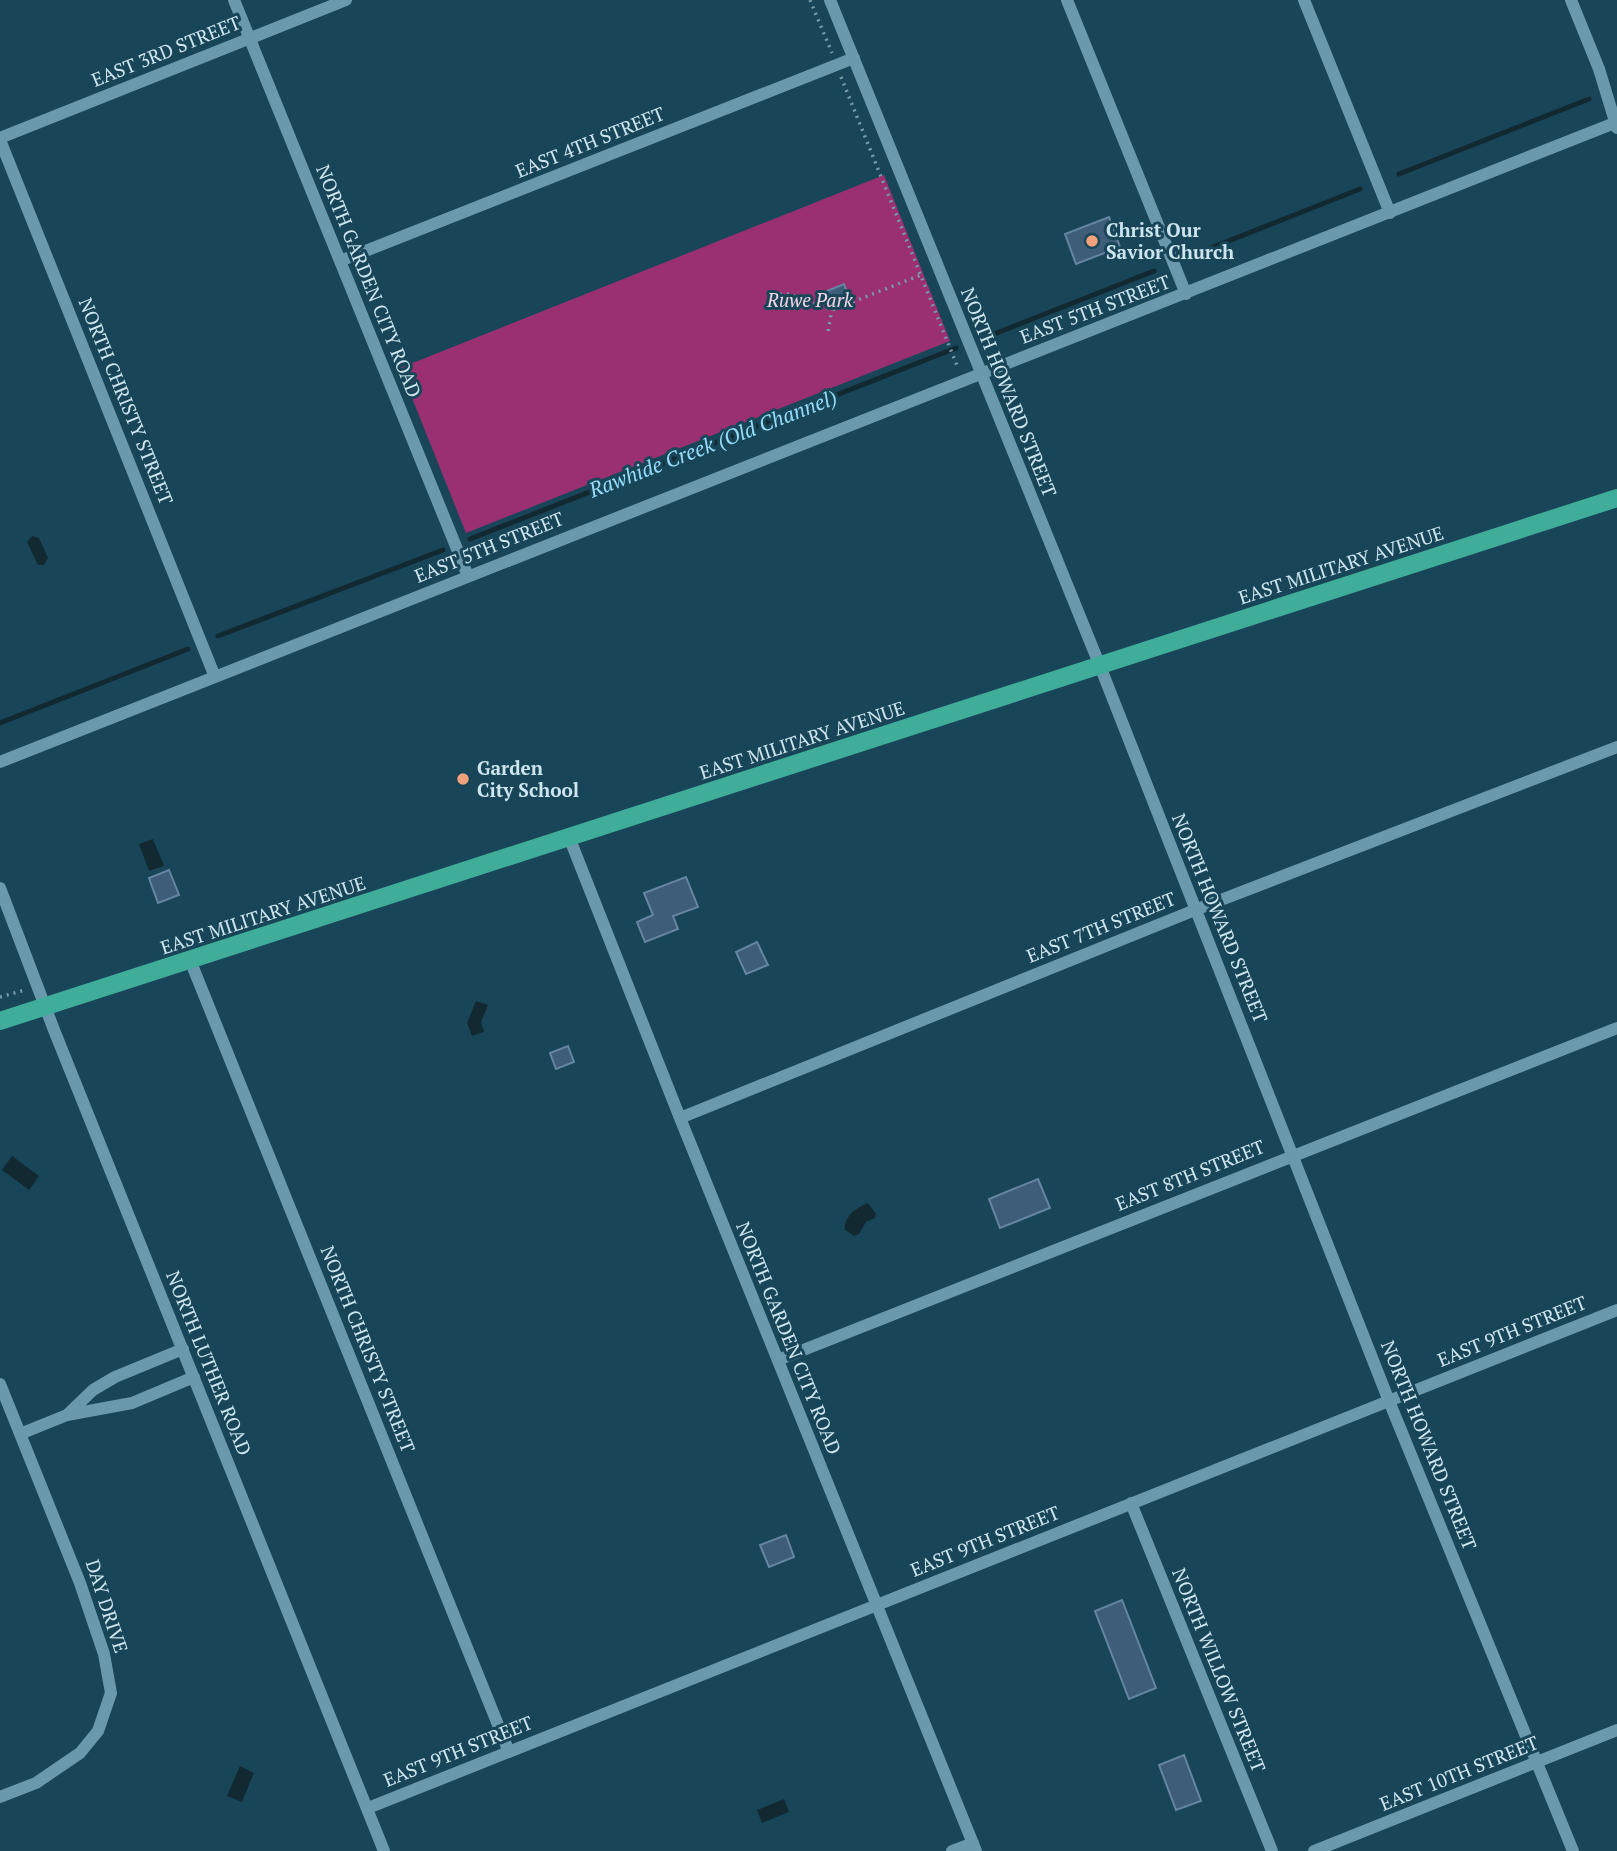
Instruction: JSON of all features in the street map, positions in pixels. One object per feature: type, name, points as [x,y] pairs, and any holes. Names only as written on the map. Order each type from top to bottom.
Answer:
[{"type":"main road","name":"EAST MILITARY AVENUE","points":[[0,1021],[1617,498]]},
{"type":"street","name":"NORTH GARDEN CITY ROAD","points":[[234,0],[468,576]]},
{"type":"street","name":"EAST 3RD STREET","points":[[0,139],[346,0]]},
{"type":"street","name":"NORTH HOWARD STREET","points":[[830,0],[1100,666],[1389,1401],[1573,1851]]},
{"type":"street","points":[[1067,0],[1186,294]]},
{"type":"street","points":[[1304,0],[1390,214]]},
{"type":"street","points":[[1570,0],[1599,69],[1617,124]]},
{"type":"street","name":"EAST 4TH STREET","points":[[340,261],[854,58]]},
{"type":"street","name":"EAST 5TH STREET","points":[[0,762],[1617,124]]},
{"type":"street","name":"NORTH CHRISTY STREET","points":[[0,139],[215,677]]},
{"type":"street","name":"EAST 7TH STREET","points":[[680,1118],[1195,910],[1617,747]]},
{"type":"street","name":"NORTH GARDEN CITY ROAD","points":[[569,838],[975,1847]]},
{"type":"street","name":"NORTH LUTHER ROAD","points":[[0,888],[45,1007],[384,1851]]},
{"type":"street","name":"NORTH CHRISTY STREET","points":[[190,960],[509,1752]]},
{"type":"street","name":"EAST 8TH STREET","points":[[778,1360],[1617,1028]]},
{"type":"street","name":"EAST 9TH STREET","points":[[368,1808],[1617,1310]]},
{"type":"street","points":[[67,1415],[93,1390],[115,1377],[183,1349]]},
{"type":"street","points":[[20,1434],[67,1415],[131,1403],[194,1377]]},
{"type":"street","name":"DAY DRIVE","points":[[0,1384],[80,1583],[104,1654],[111,1693],[98,1731],[80,1753],[36,1783],[0,1797]]},
{"type":"street","name":"NORTH WILLOW STREET","points":[[1131,1503],[1272,1851]]},
{"type":"street","name":"EAST 10TH STREET","points":[[1314,1851],[1617,1731]]},
{"type":"street","points":[[952,1851],[975,1847]]},
{"type":"path","points":[[810,0],[957,366]]},
{"type":"path","points":[[774,295],[789,294],[832,310],[921,275]]},
{"type":"path","points":[[828,331],[832,310]]},
{"type":"path","points":[[0,997],[37,986]]},
{"type":"green space","name":"Ruwe Park","points":[[884,175],[950,341],[466,533],[400,368]]},
{"type":"water","points":[[32,536],[39,538],[48,558],[44,565],[38,565],[27,542]]},
{"type":"water","points":[[153,839],[164,866],[149,871],[139,844]]},
{"type":"water","points":[[476,1001],[488,1005],[481,1022],[484,1032],[472,1036],[467,1023]]},
{"type":"water","points":[[12,1156],[39,1176],[29,1190],[2,1170]]},
{"type":"water","points":[[868,1203],[876,1214],[875,1218],[866,1222],[859,1234],[854,1236],[845,1230],[846,1221],[855,1210]]},
{"type":"water","points":[[240,1766],[254,1773],[242,1802],[227,1796]]},
{"type":"water","points":[[784,1799],[789,1812],[762,1823],[757,1810]]},
{"type":"building","name":"Christ Our Savior Church","points":[[1109,217],[1120,247],[1076,264],[1065,234]]},
{"type":"building","points":[[844,284],[849,298],[833,305],[827,291]]},
{"type":"building","points":[[169,870],[179,895],[158,903],[149,878]]},
{"type":"building","points":[[686,877],[698,907],[673,916],[678,929],[645,942],[637,922],[653,915],[644,893]]},
{"type":"building","points":[[757,942],[768,965],[746,974],[736,952]]},
{"type":"building","points":[[568,1046],[574,1062],[556,1069],[550,1053]]},
{"type":"building","points":[[1038,1179],[1050,1208],[1000,1228],[989,1199]]},
{"type":"building","points":[[786,1535],[794,1557],[769,1567],[760,1545]]},
{"type":"building","points":[[1122,1600],[1156,1688],[1129,1699],[1095,1611]]},
{"type":"building","points":[[1184,1755],[1201,1801],[1176,1810],[1159,1765]]},
{"type":"waterway","name":"Rawhide Creek (Old Channel)","points":[[1399,174],[1589,99]]},
{"type":"waterway","name":"Rawhide Creek (Old Channel)","points":[[1193,255],[1360,189]]},
{"type":"waterway","name":"Rawhide Creek (Old Channel)","points":[[984,338],[1154,271]]},
{"type":"waterway","name":"Rawhide Creek (Old Channel)","points":[[470,539],[956,348]]},
{"type":"waterway","name":"Rawhide Creek (Old Channel)","points":[[218,636],[443,550]]},
{"type":"waterway","name":"Rawhide Creek (Old Channel)","points":[[0,723],[188,649]]},
{"type":"place","name":"Christ Our Savior Church","points":[[1092,241]]},
{"type":"place","name":"Garden City School","points":[[463,779]]}]
